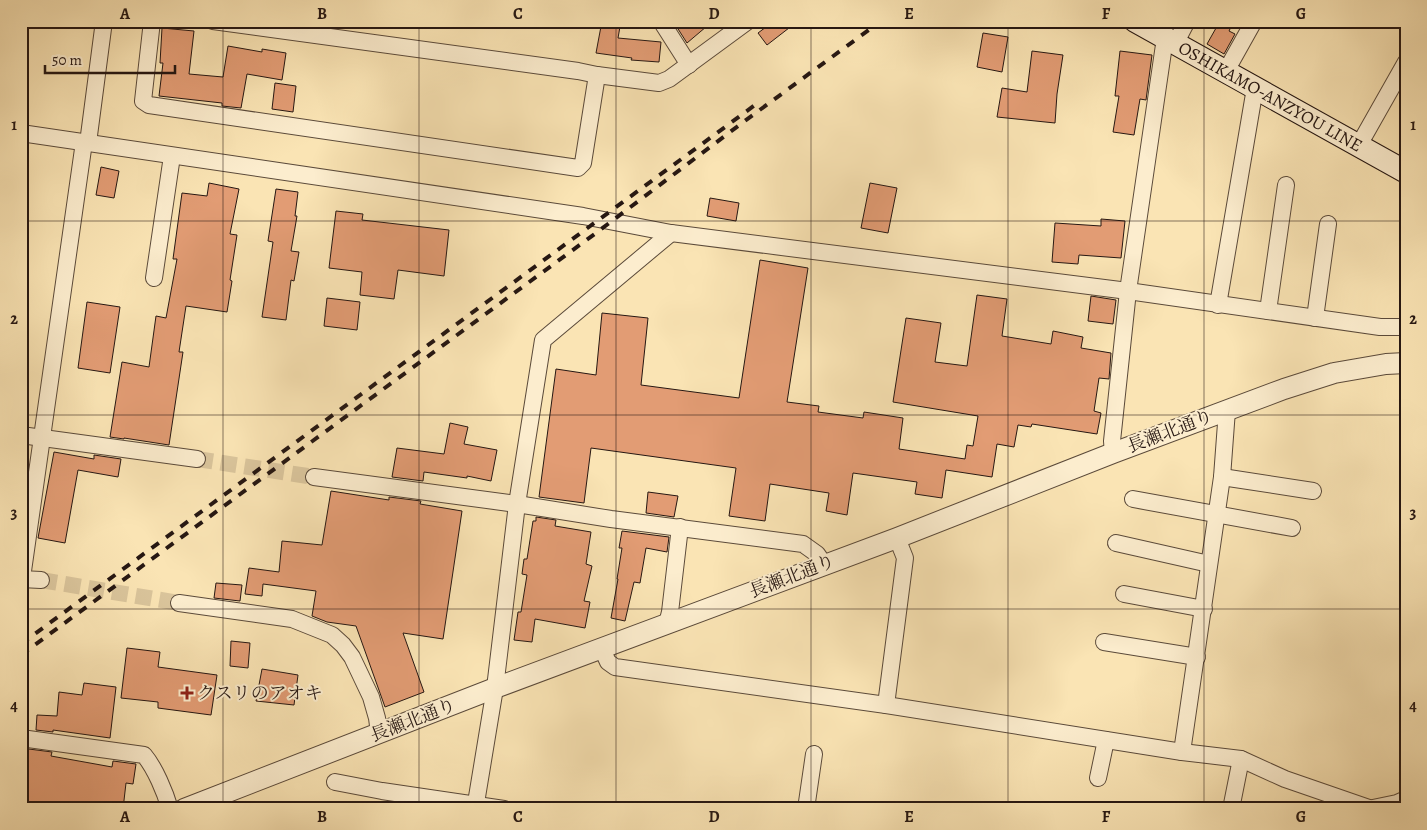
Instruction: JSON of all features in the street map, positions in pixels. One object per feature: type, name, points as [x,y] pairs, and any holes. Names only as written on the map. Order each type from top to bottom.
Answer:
[{"type":"main road","name":"OSHIKAMO-ANZYOU LINE","points":[[1140,22],[1170,41],[1406,172]]},
{"type":"street","points":[[41,580],[22,578],[104,21]]},
{"type":"street","points":[[152,21],[143,101],[149,105],[578,168],[583,164],[597,75]]},
{"type":"street","points":[[213,21],[659,83],[669,79],[748,21]]},
{"type":"street","points":[[661,21],[689,65]]},
{"type":"street","points":[[1113,453],[1112,441],[1128,291],[1170,41],[1187,21]]},
{"type":"street","points":[[1226,71],[1254,21]]},
{"type":"street","points":[[1358,145],[1406,62]]},
{"type":"street","points":[[1218,305],[1255,88]]},
{"type":"street","points":[[21,133],[583,216],[671,233],[1128,291],[1315,318],[1380,326],[1406,327]]},
{"type":"street","points":[[154,278],[172,156]]},
{"type":"street","points":[[1268,311],[1286,185]]},
{"type":"street","points":[[1315,318],[1328,224]]},
{"type":"street","points":[[476,807],[495,688],[518,504],[543,340],[671,233]]},
{"type":"street","name":"長瀬北通り","points":[[184,809],[495,688],[896,538],[1227,410],[1334,373],[1406,363]]},
{"type":"street","points":[[1182,752],[1222,477],[1227,410]]},
{"type":"street","points":[[21,436],[197,460]]},
{"type":"street","points":[[314,477],[803,544],[817,554],[824,564]]},
{"type":"street","points":[[1222,477],[1312,490]]},
{"type":"street","points":[[1133,499],[1292,528]]},
{"type":"street","points":[[667,624],[680,527]]},
{"type":"street","points":[[886,705],[905,558],[896,538]]},
{"type":"street","points":[[1116,543],[1210,564]]},
{"type":"street","points":[[1124,594],[1204,609]]},
{"type":"street","points":[[179,603],[292,619],[332,635],[352,657],[371,697],[379,733]]},
{"type":"street","points":[[1104,642],[1197,657]]},
{"type":"street","points":[[602,649],[608,662],[615,668],[886,705],[1182,752],[1241,759],[1285,779],[1369,809],[1403,803]]},
{"type":"street","points":[[21,738],[144,755],[166,796],[170,809]]},
{"type":"street","points":[[1098,778],[1106,740]]},
{"type":"street","points":[[806,809],[814,754]]},
{"type":"street","points":[[1231,809],[1241,759]]},
{"type":"street","points":[[335,782],[476,807],[504,809]]},
{"type":"building","points":[[602,21],[621,21],[618,38],[661,42],[659,62],[631,60],[632,58],[596,53]]},
{"type":"building","points":[[673,21],[713,21],[687,43]]},
{"type":"building","points":[[774,21],[798,21],[767,45],[758,33]]},
{"type":"building","points":[[1220,21],[1234,21],[1229,31],[1235,34],[1224,54],[1207,44]]},
{"type":"building","points":[[162,28],[194,31],[189,74],[223,77],[228,46],[262,52],[262,49],[286,53],[282,80],[247,74],[241,108],[222,106],[222,103],[159,96],[163,63],[160,63]]},
{"type":"building","points":[[983,33],[1008,37],[1002,72],[977,67]]},
{"type":"building","points":[[1032,51],[1063,55],[1055,123],[997,117],[1002,88],[1027,92]]},
{"type":"building","points":[[1120,51],[1152,55],[1146,100],[1140,99],[1134,135],[1113,132],[1119,96],[1115,96]]},
{"type":"building","points":[[275,83],[296,86],[293,112],[272,109]]},
{"type":"building","points":[[101,167],[119,171],[114,198],[96,195]]},
{"type":"building","points":[[209,183],[239,189],[230,234],[237,235],[227,312],[186,306],[179,352],[183,352],[169,445],[110,437],[122,362],[149,367],[156,316],[166,318],[177,259],[173,259],[182,193],[207,196]]},
{"type":"building","points":[[870,183],[897,188],[888,233],[861,228]]},
{"type":"building","points":[[276,189],[298,192],[295,216],[297,216],[291,251],[299,252],[294,281],[291,280],[286,320],[262,317],[273,242],[268,241]]},
{"type":"building","points":[[710,198],[739,203],[736,221],[707,216]]},
{"type":"building","points":[[336,211],[363,214],[362,220],[449,230],[444,276],[398,270],[394,299],[360,295],[362,272],[329,268]]},
{"type":"building","points":[[1101,219],[1125,221],[1121,258],[1079,255],[1078,264],[1052,262],[1055,223],[1101,226]]},
{"type":"building","points":[[760,260],[808,268],[787,402],[819,406],[818,412],[863,418],[864,412],[903,418],[899,449],[965,459],[967,445],[973,446],[978,416],[893,402],[906,318],[941,323],[935,362],[967,366],[977,295],[1007,299],[1002,336],[1051,344],[1053,331],[1083,337],[1081,348],[1111,353],[1109,379],[1099,378],[1094,411],[1101,413],[1097,434],[1032,424],[1031,427],[1018,425],[1014,447],[997,444],[992,477],[946,470],[942,498],[915,494],[917,482],[853,473],[847,515],[826,511],[829,493],[770,484],[765,521],[729,516],[736,468],[591,448],[584,503],[539,497],[556,369],[596,375],[602,313],[648,318],[641,385],[739,398]]},
{"type":"building","points":[[1091,296],[1116,300],[1113,324],[1088,321]]},
{"type":"building","points":[[327,298],[360,302],[357,330],[324,326]]},
{"type":"building","points":[[87,302],[120,307],[110,373],[78,368]]},
{"type":"building","points":[[450,423],[468,427],[464,444],[497,450],[491,481],[467,476],[467,478],[424,472],[423,481],[392,477],[397,448],[444,454]]},
{"type":"building","points":[[54,452],[94,459],[94,455],[121,459],[118,477],[78,470],[65,543],[38,538]]},
{"type":"building","points":[[331,491],[389,500],[389,497],[421,501],[420,504],[462,511],[443,639],[403,633],[424,692],[385,707],[356,626],[327,622],[312,616],[316,591],[263,584],[262,596],[245,594],[249,568],[279,572],[282,541],[322,545]]},
{"type":"building","points":[[648,492],[678,496],[674,517],[646,513]]},
{"type":"building","points":[[536,517],[556,520],[555,526],[591,532],[586,564],[592,566],[584,601],[590,602],[585,628],[535,619],[532,642],[514,640],[518,612],[521,612],[527,575],[522,574],[524,559],[527,559],[533,521],[536,521]]},
{"type":"building","points":[[622,531],[669,537],[667,552],[646,548],[640,583],[634,582],[625,621],[611,618],[622,548],[619,548]]},
{"type":"building","points":[[216,583],[242,585],[240,601],[214,598]]},
{"type":"building","points":[[231,641],[250,643],[248,668],[230,666]]},
{"type":"building","points":[[127,648],[160,652],[158,667],[217,675],[211,715],[158,708],[158,702],[121,698]]},
{"type":"building","points":[[262,669],[298,675],[294,705],[256,701]]},
{"type":"building","points":[[84,683],[116,687],[110,738],[53,730],[53,732],[36,730],[37,715],[57,716],[59,692],[82,695]]},
{"type":"building","points":[[21,748],[52,752],[51,756],[112,767],[113,761],[136,764],[133,784],[126,783],[123,809],[21,809]]},
{"type":"tunnel","points":[[197,459],[314,477]]},
{"type":"tunnel","points":[[41,580],[179,603]]},
{"type":"railway","points":[[21,655],[596,233],[881,21]]},
{"type":"railway","points":[[21,644],[755,105]]},
{"type":"place","name":"クスリのアオキ","points":[[187,693]]}]
